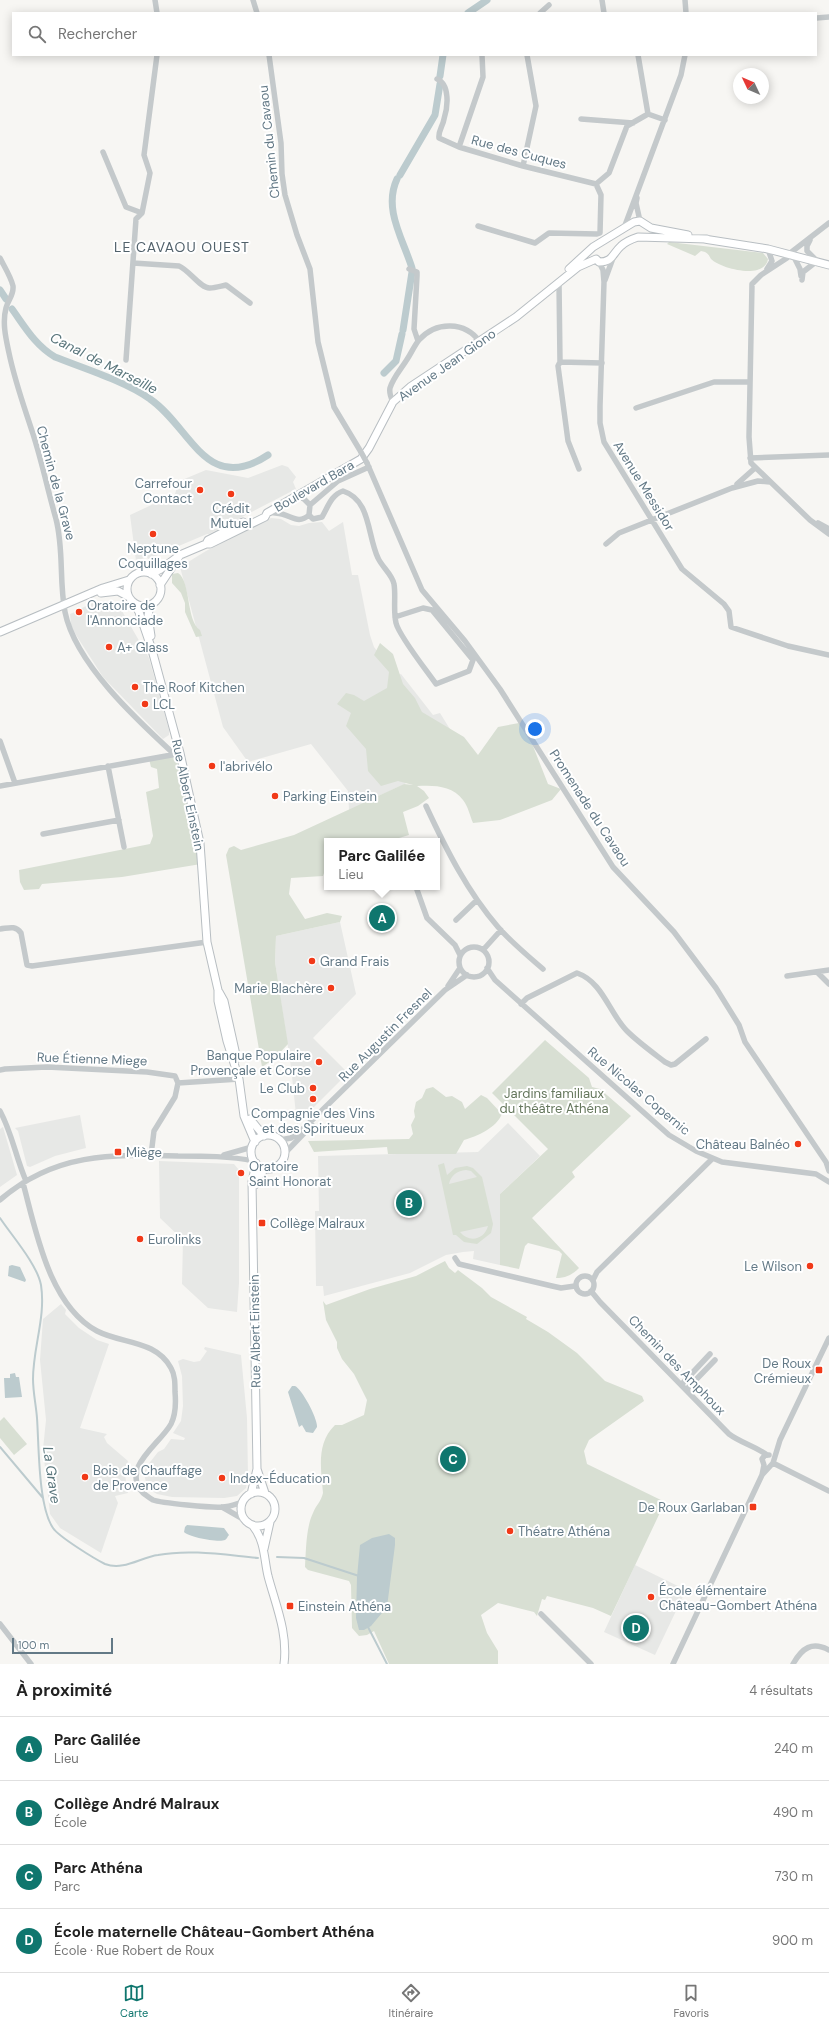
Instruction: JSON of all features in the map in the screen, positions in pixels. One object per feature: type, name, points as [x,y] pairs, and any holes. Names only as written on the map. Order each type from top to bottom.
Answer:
[{"type":"street","points":[[155,0],[157,12]]},
{"type":"street","points":[[253,0],[257,12]]},
{"type":"street","points":[[602,0],[604,12]]},
{"type":"street","points":[[685,0],[686,12]]},
{"type":"street","points":[[541,12],[549,5]]},
{"type":"street","points":[[817,18],[829,17]]},
{"type":"street","points":[[126,360],[136,219],[142,212],[150,173],[144,155],[157,56]]},
{"type":"street","name":"Chemin du Cavaou","points":[[269,56],[281,142],[282,174],[285,196],[297,235],[310,269],[318,342],[325,375],[334,407],[365,461]]},
{"type":"street","name":"Rue des Cuques","points":[[482,56],[483,77],[459,147],[523,166],[596,184]]},
{"type":"street","points":[[523,166],[536,106],[527,56]]},
{"type":"street","points":[[638,56],[648,114]]},
{"type":"street","points":[[624,228],[681,75],[685,56]]},
{"type":"street","points":[[440,80],[447,98],[446,110],[438,134],[439,138],[459,147]]},
{"type":"street","points":[[648,114],[665,120]]},
{"type":"street","points":[[478,226],[535,243],[549,233],[600,233],[601,195],[596,184],[609,173],[627,126],[648,114]]},
{"type":"street","points":[[581,119],[633,123]]},
{"type":"street","points":[[103,152],[126,207],[142,212]]},
{"type":"street","points":[[638,237],[642,232],[636,203],[639,190]]},
{"type":"street","name":"Avenue Jean Giono","points":[[534,302],[593,247],[630,223],[641,223]]},
{"type":"street","points":[[641,223],[651,228],[707,240],[768,249],[829,265]]},
{"type":"street","points":[[761,275],[787,258],[829,223]]},
{"type":"street","points":[[814,235],[808,242],[807,251],[816,261]]},
{"type":"street","points":[[613,258],[620,247],[628,240],[638,237],[707,240]]},
{"type":"street","points":[[593,247],[597,260]]},
{"type":"street","points":[[768,249],[772,261],[752,284],[750,458],[755,468],[810,520],[829,534]]},
{"type":"street","points":[[791,254],[800,269],[802,280],[803,272],[816,261]]},
{"type":"street","name":"Chemin de la Grave","points":[[0,258],[13,285],[4,329],[15,384],[33,435],[59,533],[64,605],[67,620],[96,673],[139,721],[177,754]]},
{"type":"street","name":"Avenue Jean Giono","points":[[365,461],[369,448],[393,402],[410,387],[480,342],[578,267],[597,260],[608,261],[613,258]]},
{"type":"street","name":"Avenue Messidor","points":[[604,282],[613,258]]},
{"type":"street","name":"Avenue Messidor","points":[[597,260],[604,282],[600,423],[604,442],[682,569],[724,604],[729,612],[731,627],[788,646],[829,656]]},
{"type":"street","points":[[133,263],[179,266],[184,268],[204,287],[209,289],[226,285],[250,303]]},
{"type":"street","points":[[412,270],[417,272],[418,276],[414,329],[418,341]]},
{"type":"street","points":[[559,283],[560,362],[558,366],[560,387],[568,441],[579,469]]},
{"type":"street","points":[[393,402],[390,389],[418,341],[434,328],[452,326],[472,332],[480,342]]},
{"type":"street","points":[[560,362],[602,363]]},
{"type":"street","points":[[636,408],[714,382],[750,382]]},
{"type":"street","points":[[750,458],[829,455]]},
{"type":"street","points":[[310,505],[365,461]]},
{"type":"street","name":"Boulevard Bara","points":[[151,574],[161,569],[180,555],[206,544],[210,544],[265,517],[268,513],[297,496],[365,461]]},
{"type":"street","name":"Promenade du Cavaou","points":[[365,461],[422,590],[465,641],[500,689],[613,867],[674,932],[716,988],[739,1025],[745,1042],[826,1162],[829,1172]]},
{"type":"street","points":[[732,488],[742,481],[755,468]]},
{"type":"street","points":[[606,544],[619,533],[732,488],[758,481],[770,482]]},
{"type":"street","points":[[309,515],[313,519],[322,517],[332,498],[337,493],[343,491],[359,500],[377,557],[394,582],[395,617],[396,624],[403,635],[436,684],[469,671],[473,660],[432,610],[423,608],[395,617]]},
{"type":"street","points":[[268,513],[283,514],[294,520],[305,519],[309,515],[310,505],[304,498],[297,496]]},
{"type":"street","points":[[810,520],[829,529]]},
{"type":"street","points":[[85,596],[118,591],[131,600],[144,606],[150,605],[159,596],[160,585],[180,555]]},
{"type":"street","points":[[0,632],[85,596],[129,580],[141,572],[151,574],[158,580],[160,585]]},
{"type":"street","points":[[129,580],[127,592],[131,600]]},
{"type":"street","name":"Rue Albert Einstein","points":[[131,600],[139,612],[152,650],[200,843],[208,942],[218,990],[224,1001],[236,1055],[235,1061],[241,1090],[244,1116],[254,1144]]},
{"type":"street","name":"Rue Albert Einstein","points":[[150,605],[148,616],[152,650]]},
{"type":"street","points":[[0,741],[15,783]]},
{"type":"street","points":[[0,786],[177,754]]},
{"type":"street","points":[[108,766],[124,847]]},
{"type":"street","points":[[426,806],[455,866],[477,900],[501,930],[543,969]]},
{"type":"street","points":[[43,834],[119,820]]},
{"type":"street","points":[[417,890],[427,918],[455,945],[460,955],[460,968],[467,975],[480,975],[487,968],[488,958],[483,950],[474,947],[466,949],[460,955]]},
{"type":"street","points":[[456,920],[477,900]]},
{"type":"street","points":[[0,929],[13,927],[18,929],[21,933],[27,964],[32,966],[208,942]]},
{"type":"street","points":[[483,950],[501,930]]},
{"type":"street","points":[[455,945],[466,949]]},
{"type":"street","name":"Rue Augustin Fresnel","points":[[445,990],[460,968]]},
{"type":"street","name":"Rue Nicolas Copernic","points":[[487,968],[495,980],[521,1004],[669,1135],[712,1159],[743,1166],[816,1174]]},
{"type":"street","points":[[787,976],[818,973],[829,970]]},
{"type":"street","points":[[521,1004],[527,998],[577,973],[584,977],[601,993],[627,1030],[665,1062],[676,1064],[706,1039]]},
{"type":"street","points":[[818,973],[829,984]]},
{"type":"street","name":"Rue Augustin Fresnel","points":[[280,1140],[294,1137],[339,1096],[445,990],[467,975]]},
{"type":"street","name":"Rue Nicolas Copernic","points":[[480,975],[495,980]]},
{"type":"street","name":"Rue Étienne Miege","points":[[0,1070],[47,1067],[139,1072],[175,1076],[178,1083]]},
{"type":"street","points":[[151,1155],[154,1131],[175,1097],[178,1083],[239,1079]]},
{"type":"street","name":"Rue Albert Einstein","points":[[241,1090],[245,1096],[251,1122],[264,1136]]},
{"type":"street","name":"Rue Augustin Fresnel","points":[[285,1153],[339,1096]]},
{"type":"street","points":[[0,1111],[8,1126],[25,1182],[46,1267],[73,1310],[87,1324],[98,1331],[148,1347],[157,1352],[167,1361],[174,1374],[175,1413],[170,1425],[140,1462],[136,1473],[139,1487],[154,1500],[222,1507],[243,1502],[251,1494],[265,1493],[272,1499],[276,1507],[274,1518],[265,1526],[253,1526]]},
{"type":"street","points":[[0,1200],[25,1182],[56,1167],[92,1157],[151,1155],[215,1157],[255,1162],[266,1168],[278,1165],[283,1160],[285,1153],[280,1140],[275,1136],[264,1136],[240,1152],[215,1157]]},
{"type":"street","points":[[254,1144],[255,1162]]},
{"type":"street","points":[[593,1280],[588,1276],[582,1276],[577,1280],[576,1286],[578,1291],[583,1294],[591,1291],[594,1287],[593,1280],[597,1272],[712,1159]]},
{"type":"street","name":"Rue Albert Einstein","points":[[251,1494],[257,1469],[252,1193],[255,1162]]},
{"type":"street","name":"Rue Albert Einstein","points":[[252,1193],[257,1178],[266,1168]]},
{"type":"street","points":[[816,1174],[829,1172]]},
{"type":"street","points":[[816,1174],[829,1182]]},
{"type":"street","points":[[455,1258],[459,1264],[538,1283],[561,1288],[576,1286]]},
{"type":"street","name":"Chemin des Amphoux","points":[[591,1291],[729,1434],[752,1447],[759,1449],[768,1460],[829,1490]]},
{"type":"street","points":[[673,1664],[762,1476],[768,1460],[780,1440],[829,1338]]},
{"type":"street","points":[[681,1385],[710,1354]]},
{"type":"street","points":[[686,1390],[715,1360]]},
{"type":"street","name":"Rue Albert Einstein","points":[[257,1469],[265,1493]]},
{"type":"street","points":[[243,1502],[241,1513],[243,1518]]},
{"type":"street","points":[[222,1507],[243,1518],[253,1526],[264,1549],[268,1575],[284,1635],[284,1664]]},
{"type":"street","points":[[264,1549],[270,1522]]},
{"type":"street","points":[[542,1614],[591,1664]]},
{"type":"street","points":[[0,1624],[31,1664]]},
{"type":"street","points":[[793,1664],[798,1656],[808,1647],[815,1645],[829,1650]]},
{"type":"shaded area","points":[[282,465],[288,467],[296,477],[293,482],[296,489],[209,534],[148,559],[147,557],[136,561],[130,515],[175,494],[178,484],[182,480],[206,470],[248,478]]},
{"type":"shaded area","points":[[271,518],[281,519],[291,525],[299,526],[309,523],[322,522],[329,531],[343,522],[352,575],[358,575],[370,635],[374,647],[396,676],[401,674],[433,715],[440,713],[466,755],[349,810],[348,791],[311,744],[248,762],[223,727],[180,567],[206,551]]},
{"type":"shaded area","points":[[96,601],[97,604],[103,601],[109,602],[108,604],[116,606],[122,611],[149,658],[169,730],[169,735],[163,739],[103,677],[71,625],[70,614],[75,612],[77,615],[82,613],[80,609]]},
{"type":"shaded area","points":[[340,922],[356,994],[313,1038],[348,1073],[297,1124],[291,1067],[275,962],[276,936]]},
{"type":"shaded area","points":[[80,1115],[86,1148],[55,1156],[30,1167],[27,1166],[18,1131],[15,1128]]},
{"type":"shaded area","points":[[508,1123],[540,1156],[500,1194],[500,1265],[473,1259],[474,1251],[463,1252],[446,1255],[410,1273],[324,1296],[323,1286],[316,1286],[315,1211],[319,1211],[318,1156],[478,1152]]},
{"type":"shaded area","points":[[3,1127],[17,1175],[0,1187],[0,1129]]},
{"type":"shaded area","points":[[159,1161],[234,1164],[239,1170],[239,1283],[237,1312],[208,1308],[182,1284],[183,1240],[160,1218]]},
{"type":"shaded area","points":[[12,1265],[20,1267],[26,1280],[25,1282],[8,1276],[9,1266]]},
{"type":"shaded area","name":"Bois de Chauffage de Provence","points":[[61,1304],[66,1310],[65,1314],[79,1328],[97,1340],[109,1344],[80,1428],[107,1434],[104,1437],[107,1443],[128,1461],[125,1475],[128,1493],[115,1496],[118,1503],[101,1553],[60,1528],[50,1514],[43,1449],[46,1420],[40,1360],[43,1319]]},
{"type":"shaded area","points":[[205,1347],[241,1355],[247,1418],[248,1476],[246,1488],[237,1496],[224,1498],[172,1497],[157,1494],[150,1490],[146,1483],[144,1473],[147,1466],[158,1452],[164,1449],[171,1439],[184,1440],[185,1438],[173,1433],[181,1421],[183,1406],[182,1376],[178,1361],[183,1359],[194,1362],[200,1361],[207,1351],[204,1349]]},
{"type":"shaded area","points":[[15,1373],[16,1377],[19,1377],[22,1397],[5,1398],[4,1378],[10,1378],[10,1374]]},
{"type":"shaded area","points":[[292,1386],[298,1388],[302,1393],[312,1411],[317,1423],[317,1427],[313,1433],[306,1432],[302,1425],[299,1427],[288,1392]]},
{"type":"shaded area","points":[[187,1525],[224,1528],[229,1535],[226,1540],[222,1541],[197,1538],[184,1532]]},
{"type":"shaded area","points":[[389,1534],[395,1538],[395,1545],[387,1607],[371,1626],[364,1630],[359,1630],[356,1618],[357,1577],[360,1545],[372,1538]]},
{"type":"shaded area","points":[[635,1565],[686,1590],[655,1655],[604,1632]]},
{"type":"green space","points":[[669,242],[763,253],[768,259],[765,265],[759,269],[742,271],[716,263],[705,252],[701,251],[695,256],[667,244]]},
{"type":"green space","points":[[178,573],[182,577],[185,584],[192,618],[202,636],[196,637],[185,612],[185,603],[181,593],[172,583],[172,574]]},
{"type":"green space","points":[[380,643],[393,654],[403,684],[415,698],[422,712],[464,737],[478,755],[498,727],[519,723],[533,746],[548,784],[561,789],[552,800],[500,820],[473,823],[465,802],[453,791],[436,786],[417,786],[424,791],[429,798],[418,806],[403,812],[409,835],[399,838],[324,838],[323,876],[291,878],[289,894],[305,919],[327,913],[342,916],[340,922],[276,936],[275,962],[288,1044],[274,1059],[262,1067],[226,855],[229,848],[234,846],[241,850],[294,835],[404,784],[413,785],[398,781],[381,786],[368,771],[366,749],[346,726],[351,713],[337,704],[346,693],[354,695],[364,701],[387,688],[389,672],[374,655]]},
{"type":"green space","points":[[180,753],[201,864],[122,877],[42,884],[39,889],[24,890],[20,882],[19,870],[150,844],[153,836],[146,792],[159,788],[157,769],[151,767],[149,759]]},
{"type":"green space","name":"Jardins familiaux du théâtre Athéna","points":[[545,1040],[589,1078],[592,1087],[600,1089],[631,1116],[572,1172],[575,1177],[532,1218],[579,1268],[569,1276],[560,1278],[556,1278],[562,1254],[559,1251],[528,1243],[525,1246],[519,1269],[500,1265],[500,1194],[548,1149],[492,1093]]},
{"type":"green space","points":[[433,1087],[446,1097],[452,1096],[462,1102],[465,1109],[481,1095],[487,1098],[502,1114],[496,1123],[481,1134],[464,1140],[456,1154],[388,1154],[387,1147],[314,1152],[308,1141],[409,1139],[413,1134],[411,1125],[415,1117],[414,1111],[416,1102],[422,1098],[426,1089]]},
{"type":"green space","points":[[444,1163],[447,1175],[455,1168],[467,1166],[473,1168],[482,1177],[493,1224],[491,1233],[477,1244],[464,1242],[456,1235],[453,1235],[438,1165]],"holes":[[[466,1170],[471,1171],[477,1177],[449,1184],[451,1178],[455,1174]],[[488,1226],[486,1231],[480,1237],[472,1239],[460,1232]]]},
{"type":"green space","points":[[445,1261],[449,1268],[455,1273],[458,1270],[482,1288],[491,1297],[527,1317],[526,1319],[548,1332],[577,1353],[605,1381],[642,1396],[644,1401],[589,1440],[584,1451],[587,1464],[665,1502],[611,1616],[593,1608],[547,1596],[545,1600],[542,1599],[537,1616],[534,1612],[498,1603],[481,1615],[487,1633],[498,1651],[498,1664],[389,1664],[374,1631],[367,1635],[359,1636],[352,1628],[351,1585],[349,1581],[308,1570],[305,1567],[309,1525],[314,1510],[323,1493],[321,1475],[322,1448],[329,1432],[335,1425],[342,1425],[364,1415],[367,1400],[354,1374],[342,1359],[337,1348],[337,1342],[326,1320],[323,1301],[326,1305],[370,1289],[416,1276]]},
{"type":"green space","points":[[4,1417],[27,1444],[14,1455],[0,1438],[0,1421]]},
{"type":"waterway","name":"Canal de Marseille","points":[[469,12],[487,0]]},
{"type":"waterway","name":"Canal de Marseille","points":[[440,76],[443,56]]},
{"type":"waterway","name":"Canal de Marseille","points":[[400,175],[435,115],[440,84]]},
{"type":"waterway","name":"Canal de Marseille","points":[[397,179],[393,190],[393,213],[412,268]]},
{"type":"waterway","name":"Canal de Marseille","points":[[403,330],[412,272]]},
{"type":"waterway","name":"Canal de Marseille","points":[[0,290],[6,299]]},
{"type":"waterway","name":"Canal de Marseille","points":[[12,309],[31,335],[48,352],[55,357],[117,381],[150,399],[164,411],[201,453],[214,463],[229,467],[247,466],[268,455]]},
{"type":"waterway","name":"Canal de Marseille","points":[[384,373],[396,361],[402,334]]},
{"type":"waterway","name":"La Grave","points":[[0,1218],[24,1250],[35,1268],[41,1285],[42,1309],[35,1355],[33,1384],[42,1491],[44,1505],[53,1528],[62,1537],[86,1553],[105,1564],[112,1566],[126,1565],[152,1556],[170,1553],[208,1553],[258,1558]]},
{"type":"waterway","points":[[0,1447],[43,1498]]},
{"type":"waterway","name":"La Grave","points":[[277,1557],[304,1558],[359,1576]]},
{"type":"waterway","name":"La Grave","points":[[368,1627],[387,1664]]},
{"type":"place","name":"Carrefour Contact","points":[[200,490]]},
{"type":"place","name":"Crédit Mutuel","points":[[231,494]]},
{"type":"place","name":"Neptune Coquillages","points":[[153,534]]},
{"type":"place","name":"Oratoire de l'Annonciade","points":[[79,612]]},
{"type":"place","name":"A+ Glass","points":[[109,647]]},
{"type":"place","name":"The Roof Kitchen","points":[[135,687]]},
{"type":"place","name":"LCL","points":[[145,704]]},
{"type":"place","name":"l'abrivélo","points":[[212,766]]},
{"type":"place","name":"Parking Einstein","points":[[275,796]]},
{"type":"place","name":"Parc Galilée","points":[[382,918]]},
{"type":"place","name":"Grand Frais","points":[[312,961]]},
{"type":"place","name":"Marie Blachère","points":[[331,988]]},
{"type":"place","name":"Banque Populaire Provençale et Corse","points":[[319,1062]]},
{"type":"place","name":"Le Club","points":[[313,1088]]},
{"type":"place","name":"Compagnie des Vins et des Spiritueux","points":[[313,1099]]},
{"type":"place","name":"Château Balnéo","points":[[798,1144]]},
{"type":"place","name":"Miège","points":[[118,1152]]},
{"type":"place","name":"Oratoire Saint Honorat","points":[[241,1173]]},
{"type":"place","name":"Collège André Malraux","points":[[409,1203]]},
{"type":"place","name":"Collège Malraux","points":[[262,1223]]},
{"type":"place","name":"Eurolinks","points":[[140,1239]]},
{"type":"place","name":"Le Wilson","points":[[810,1266]]},
{"type":"place","name":"De Roux Crémieux","points":[[819,1370]]},
{"type":"place","name":"Parc Athéna","points":[[453,1459]]},
{"type":"place","name":"Bois de Chauffage de Provence","points":[[85,1477]]},
{"type":"place","name":"Index-Éducation","points":[[222,1478]]},
{"type":"place","name":"De Roux Garlaban","points":[[753,1507]]},
{"type":"place","name":"Théatre Athéna","points":[[510,1531]]},
{"type":"place","name":"École élémentaire Château-Gombert Athéna","points":[[651,1597]]},
{"type":"place","name":"Einstein Athéna","points":[[290,1606]]},
{"type":"place","name":"École maternelle Château-Gombert Athéna","points":[[636,1628]]},
{"type":"district","name":"LE CAVAOU OUEST","points":[[182,247]]}]
